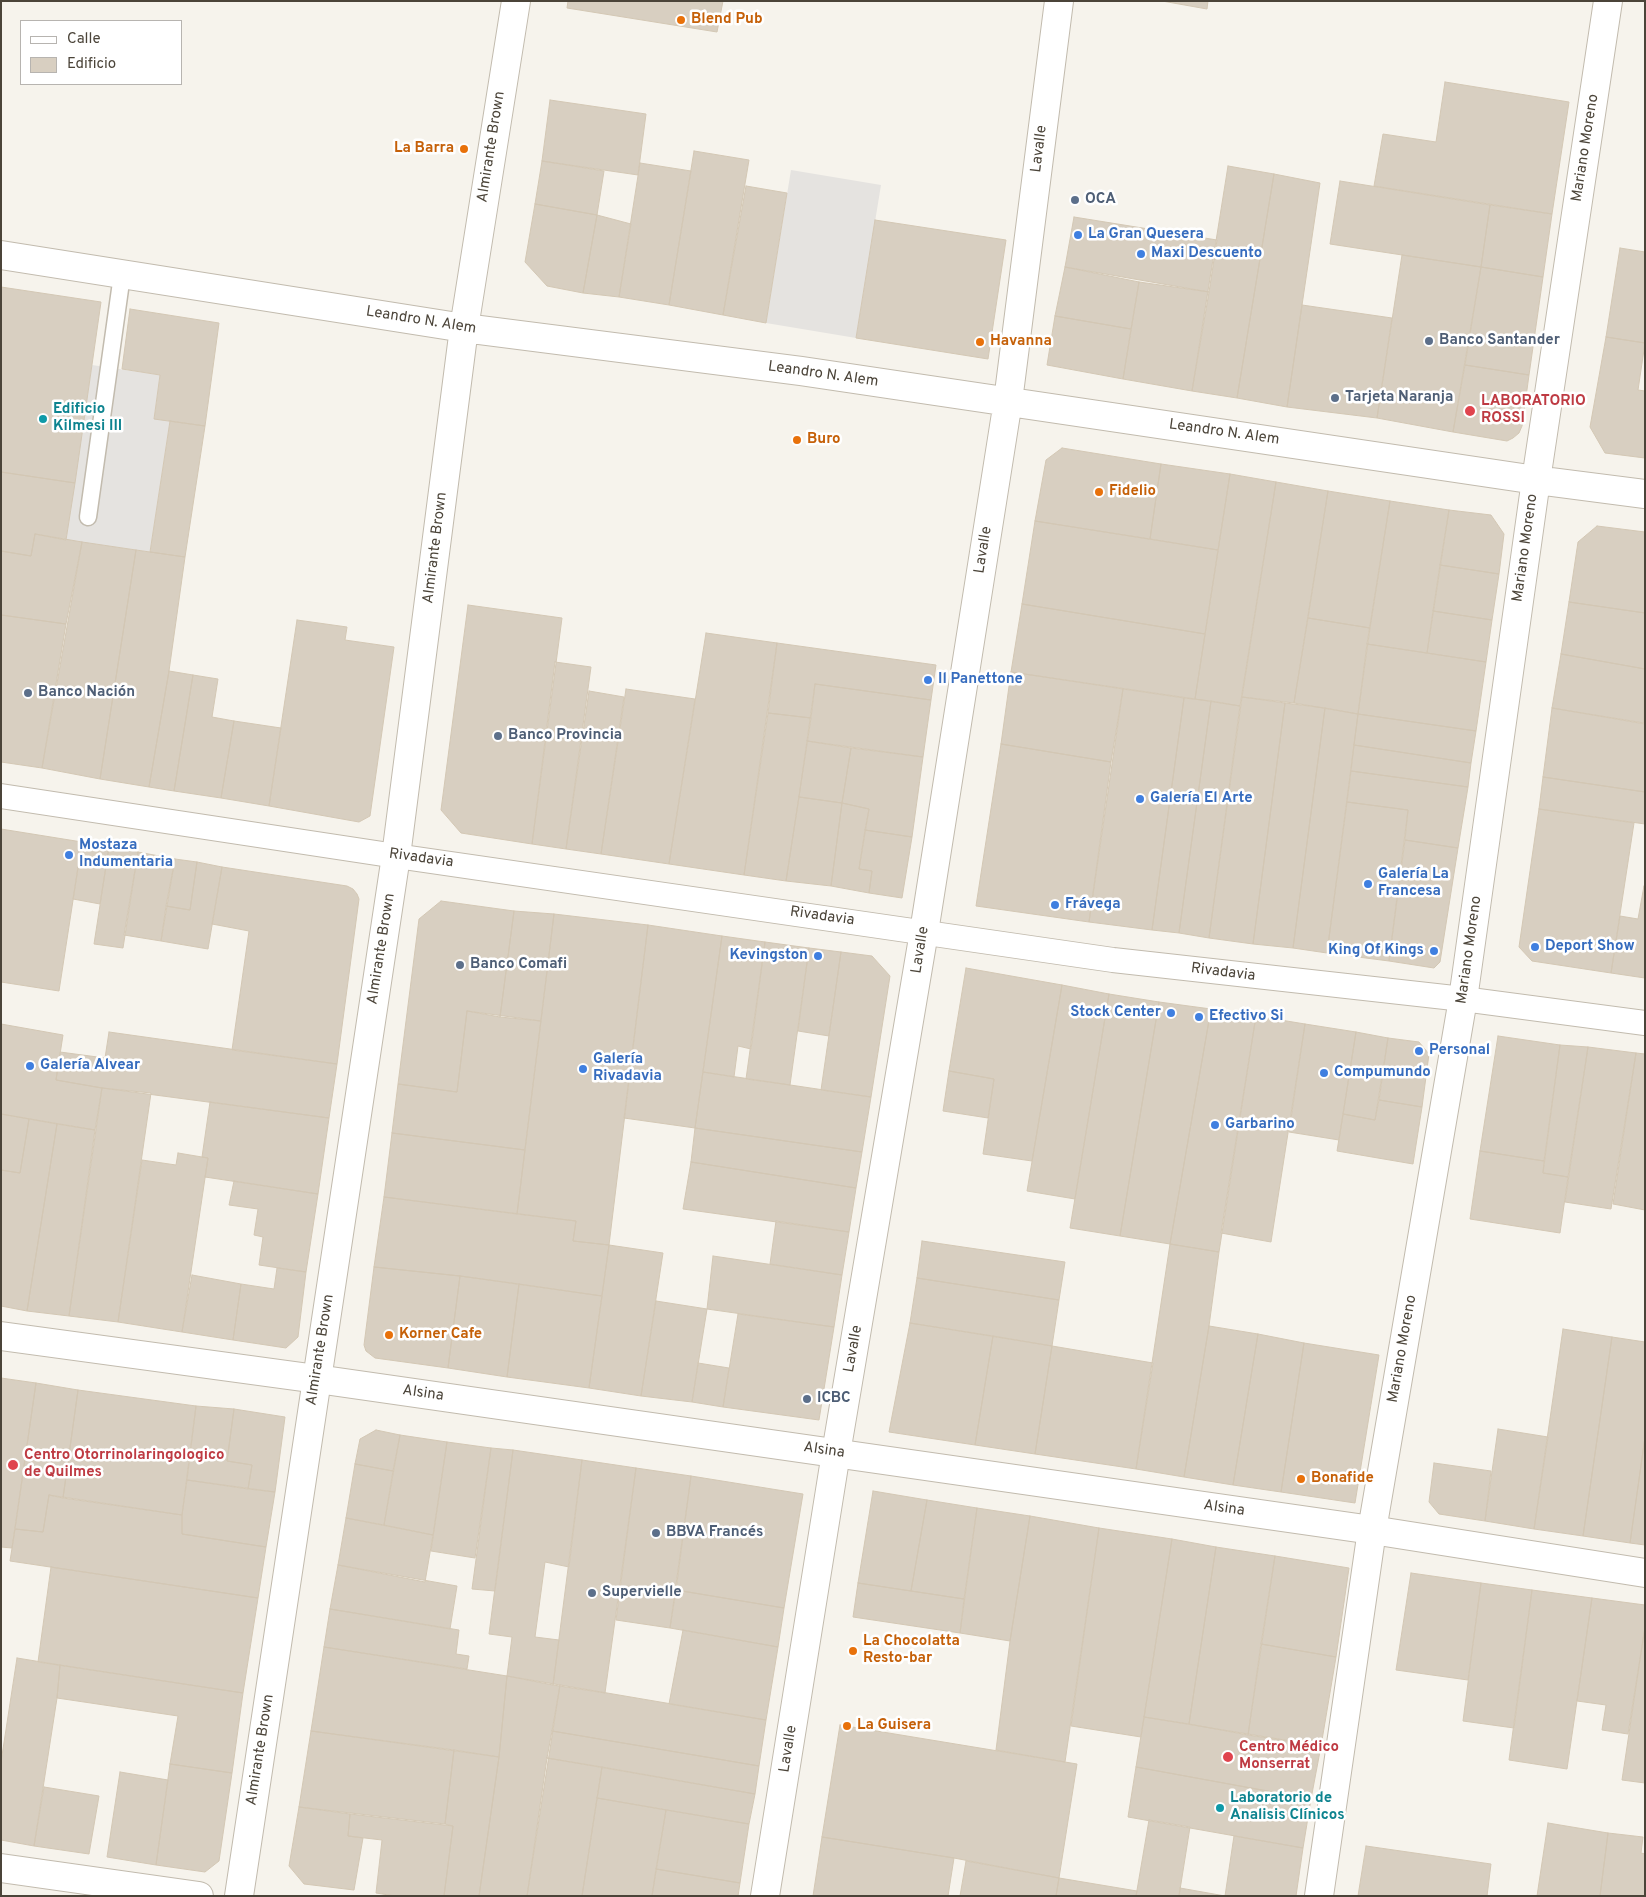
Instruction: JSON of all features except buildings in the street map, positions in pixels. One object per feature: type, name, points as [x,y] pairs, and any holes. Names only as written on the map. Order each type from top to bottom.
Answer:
[{"type":"street","name":"Almirante Brown","points":[[239,1896],[396,856],[464,328],[516,1]]},
{"type":"street","name":"Lavalle","points":[[766,1896],[836,1453],[924,932],[1008,401],[1059,1]]},
{"type":"street","name":"Mariano Moreno","points":[[1319,1896],[1372,1530],[1463,1000],[1536,480],[1608,1]]},
{"type":"street","name":"Leandro N. Alem","points":[[1,254],[464,328],[801,371],[1536,480],[1645,494]]},
{"type":"street","name":"Rivadavia","points":[[1,796],[396,856],[1112,960],[1645,1023]]},
{"type":"street","name":"Alsina","points":[[1,1336],[317,1379],[1372,1530],[1645,1573]]},
{"type":"street","points":[[1,1868],[200,1896]]},
{"type":"lane","points":[[88,516],[122,274]]},
{"type":"shaded area","points":[[791,170],[881,185],[856,338],[766,323]]},
{"type":"shaded area","points":[[92,365],[160,375],[154,418],[170,421],[150,552],[66,540]]},
{"type":"place","name":"Blend Pub","points":[[681,20]]},
{"type":"place","name":"La Barra","points":[[464,149]]},
{"type":"place","name":"OCA","points":[[1075,200]]},
{"type":"place","name":"La Gran Quesera","points":[[1078,235]]},
{"type":"place","name":"Maxi Descuento","points":[[1141,254]]},
{"type":"place","name":"Banco Santander","points":[[1429,341]]},
{"type":"place","name":"Havanna","points":[[980,342]]},
{"type":"place","name":"Tarjeta Naranja","points":[[1335,398]]},
{"type":"place","name":"LABORATORIO ROSSI","points":[[1470,411]]},
{"type":"place","name":"Edificio Kilmesi III","points":[[43,419]]},
{"type":"place","name":"Buro","points":[[797,440]]},
{"type":"place","name":"Fidelio","points":[[1099,492]]},
{"type":"place","name":"Il Panettone","points":[[928,680]]},
{"type":"place","name":"Banco Nación","points":[[28,693]]},
{"type":"place","name":"Banco Provincia","points":[[498,736]]},
{"type":"place","name":"Galería El Arte","points":[[1140,799]]},
{"type":"place","name":"Mostaza Indumentaria","points":[[69,855]]},
{"type":"place","name":"Galería La Francesa","points":[[1368,884]]},
{"type":"place","name":"Frávega","points":[[1055,905]]},
{"type":"place","name":"Deport Show","points":[[1535,947]]},
{"type":"place","name":"King Of Kings","points":[[1434,951]]},
{"type":"place","name":"Kevingston","points":[[818,956]]},
{"type":"place","name":"Banco Comafi","points":[[460,965]]},
{"type":"place","name":"Stock Center","points":[[1171,1013]]},
{"type":"place","name":"Efectivo Si","points":[[1199,1017]]},
{"type":"place","name":"Personal","points":[[1419,1051]]},
{"type":"place","name":"Galería Alvear","points":[[30,1066]]},
{"type":"place","name":"Galería Rivadavia","points":[[583,1069]]},
{"type":"place","name":"Compumundo","points":[[1324,1073]]},
{"type":"place","name":"Garbarino","points":[[1215,1125]]},
{"type":"place","name":"Korner Cafe","points":[[389,1335]]},
{"type":"place","name":"ICBC","points":[[807,1399]]},
{"type":"place","name":"Centro Otorrinolaringologico de Quilmes","points":[[13,1465]]},
{"type":"place","name":"Bonafide","points":[[1301,1479]]},
{"type":"place","name":"BBVA Francés","points":[[656,1533]]},
{"type":"place","name":"Supervielle","points":[[592,1593]]},
{"type":"place","name":"La Chocolatta Resto-bar","points":[[853,1651]]},
{"type":"place","name":"La Guisera","points":[[847,1726]]},
{"type":"place","name":"Centro Médico Monserrat","points":[[1228,1757]]},
{"type":"place","name":"Laboratorio de Analisis Clínicos","points":[[1220,1808]]}]
